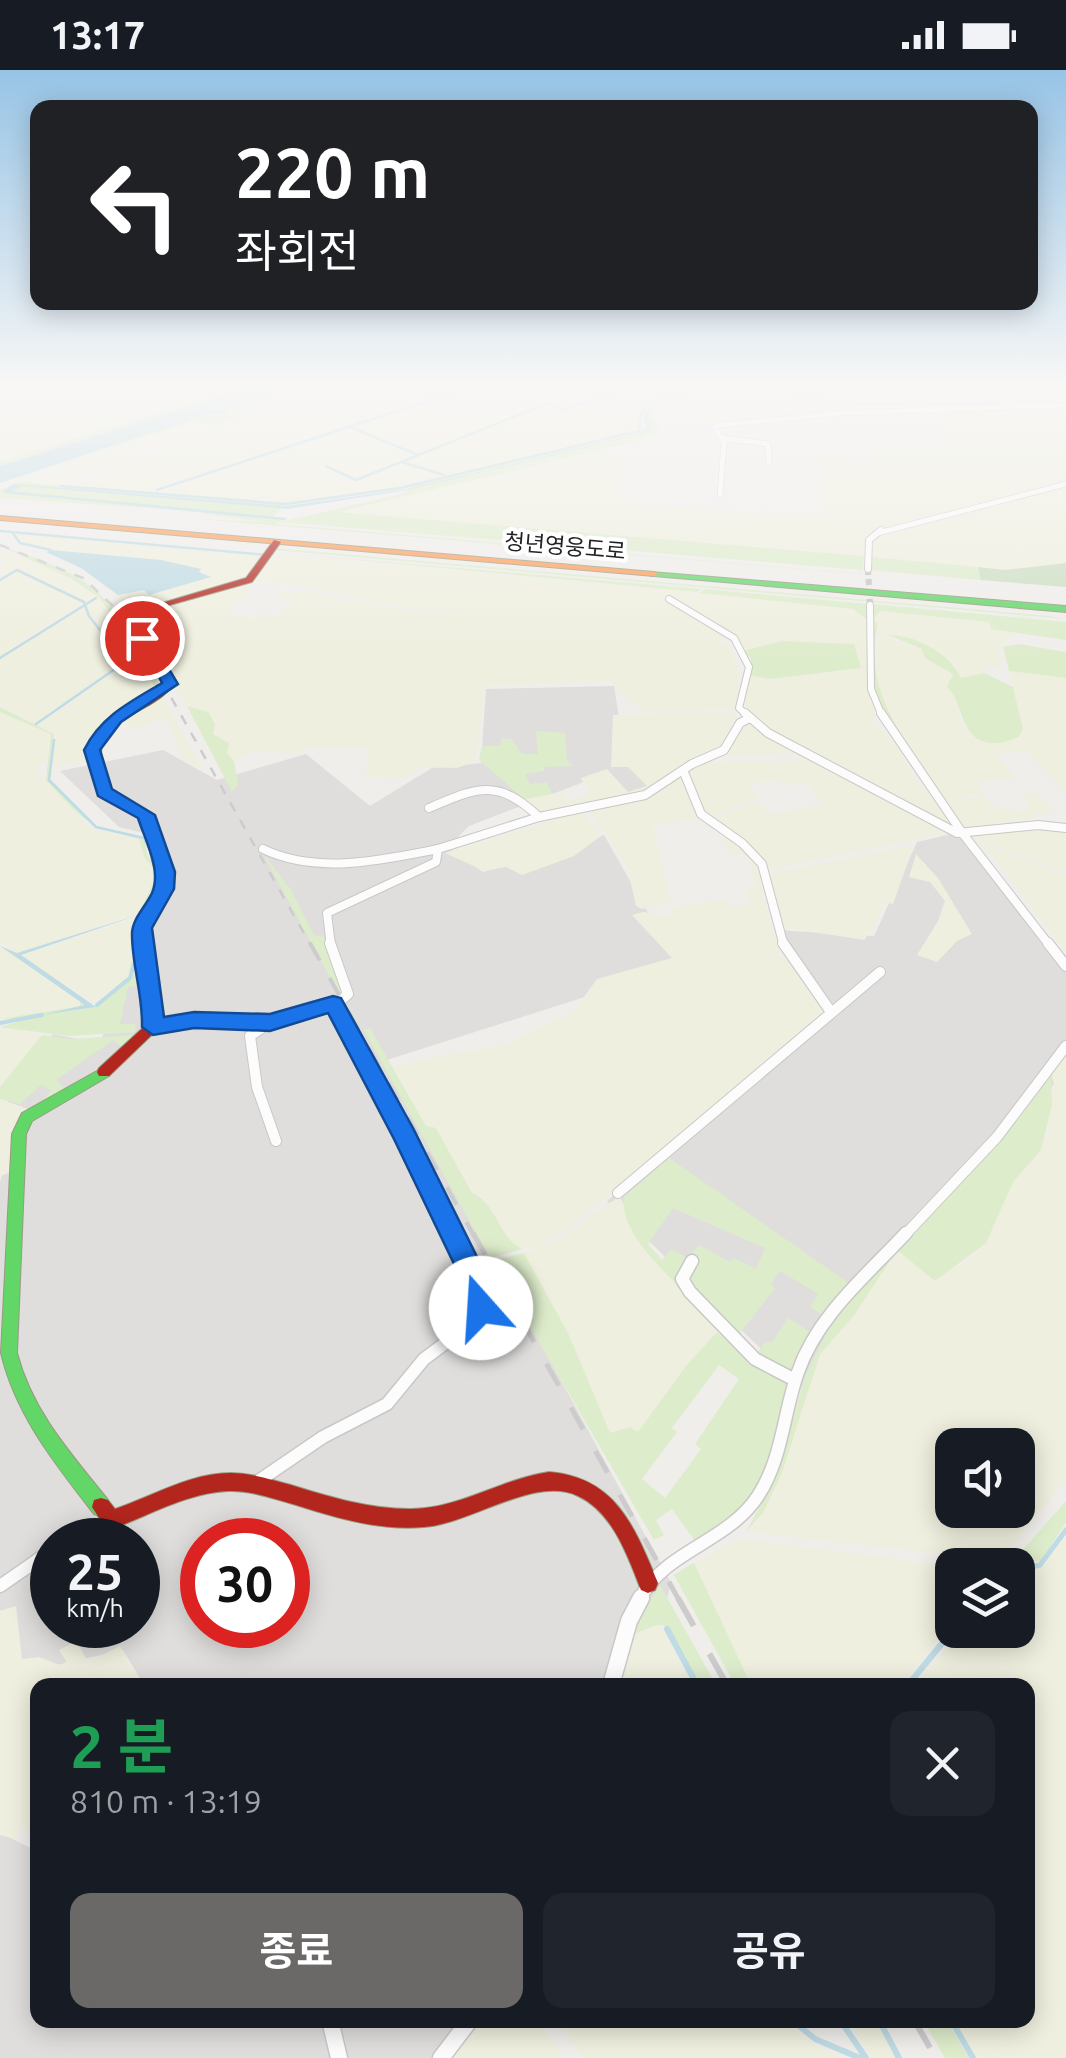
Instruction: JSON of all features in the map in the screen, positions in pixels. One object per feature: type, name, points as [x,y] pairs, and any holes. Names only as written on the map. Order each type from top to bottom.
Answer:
[{"type":"main road","name":"청년영웅도로","points":[[0,507],[1066,597]]},
{"type":"main road","name":"청년영웅도로","points":[[0,518],[1066,610]]},
{"type":"main road","points":[[110,1518],[39,1428],[12,1372],[17,1250],[7,1177],[27,1117],[98,1078],[153,1027],[154,997],[144,964],[142,928],[164,889],[165,872],[146,815],[104,792],[92,750],[102,730],[115,718],[170,684],[130,612],[248,580],[277,542]]},
{"type":"main road","points":[[117,1518],[198,1486],[257,1482],[336,1506],[430,1518],[538,1482],[564,1484],[584,1490],[608,1511],[628,1537],[648,1583]]},
{"type":"street","points":[[720,479],[720,495]]},
{"type":"street","points":[[868,570],[869,540],[882,529],[1066,484]]},
{"type":"street","points":[[669,599],[734,638],[749,667],[739,708],[748,719],[943,827],[963,834],[1038,822],[1066,828]]},
{"type":"street","points":[[870,605],[875,703],[963,834],[1066,966]]},
{"type":"street","points":[[263,849],[315,862],[392,858],[538,818],[646,795],[683,770],[724,750],[740,722],[748,719]]},
{"type":"street","points":[[683,770],[701,814],[742,843],[762,864],[776,928],[831,1012]]},
{"type":"street","points":[[429,808],[483,787],[499,786],[519,797],[538,818]]},
{"type":"street","points":[[153,1027],[194,1020],[270,1022],[333,1004],[348,994],[329,940],[327,913],[436,862],[438,848]]},
{"type":"street","points":[[618,1193],[880,972]]},
{"type":"street","points":[[257,1482],[323,1438],[387,1404],[424,1359],[458,1333],[481,1308],[481,1293],[406,1137],[333,1004]]},
{"type":"street","points":[[270,1022],[250,1036],[257,1087],[276,1141]]},
{"type":"street","points":[[613,1678],[629,1621],[648,1583],[662,1568],[732,1527],[757,1497],[775,1464],[795,1380],[828,1316],[997,1137],[1066,1046]]},
{"type":"street","points":[[692,1262],[682,1279],[690,1292],[755,1359],[795,1380]]},
{"type":"street","points":[[0,1586],[30,1565]]},
{"type":"street","points":[[332,2028],[338,2058]]},
{"type":"street","points":[[441,2058],[464,2028]]},
{"type":"shaded area","points":[[614,686],[625,756],[652,789],[624,796],[602,775],[469,826],[448,847],[483,872],[604,835],[679,967],[387,1060],[671,1583],[647,1678],[140,1678],[123,1650],[27,1672],[0,1609],[0,1182],[19,1114],[6,1100],[53,1034],[98,1043],[116,1015],[122,983],[146,978],[147,922],[164,901],[152,835],[119,827],[60,771],[163,750],[217,780],[306,754],[370,806],[432,768],[481,763],[486,689]]},
{"type":"shaded area","points":[[960,832],[1066,956],[1066,1069],[807,1393],[607,1201],[834,1005],[776,930],[874,936],[917,842]]},
{"type":"shaded area","points":[[0,1833],[30,1848],[30,2028],[481,2028],[457,2058],[0,2058]]},
{"type":"green space","points":[[28,479],[72,479],[53,486],[18,482]]},
{"type":"green space","points":[[86,479],[183,479],[146,491],[67,486]]},
{"type":"green space","points":[[192,479],[439,479],[400,488],[281,503],[244,500],[292,479],[240,500],[155,491]]},
{"type":"green space","points":[[441,479],[478,479],[338,512],[864,556],[863,570],[280,522],[402,494],[413,487],[279,506],[24,487],[281,508],[273,518],[284,519],[276,524],[1066,591],[196,519],[265,522],[178,510],[0,498],[0,489],[20,485],[13,484],[18,482],[290,504]]},
{"type":"green space","points":[[476,479],[623,479],[618,497],[629,504],[820,517],[821,479],[1066,479],[1066,482],[880,528],[868,535],[864,556],[334,512]]},
{"type":"green space","points":[[1066,486],[1066,563],[1005,570],[872,557],[873,539],[886,530]]},
{"type":"green space","points":[[14,532],[266,555],[239,581],[131,610],[118,595],[209,577],[200,569],[51,550],[20,542]]},
{"type":"green space","points":[[0,546],[62,569],[101,596],[130,633],[162,689],[157,693],[144,663],[100,598],[70,578]]},
{"type":"green space","points":[[0,549],[49,567],[97,597],[83,601],[17,568],[0,577],[4,563]]},
{"type":"green space","points":[[273,550],[1049,616],[1066,619]]},
{"type":"green space","points":[[272,552],[702,589],[697,592]]},
{"type":"green space","points":[[271,554],[697,592],[682,603],[666,596],[656,597],[723,633],[725,641],[675,631],[728,644],[739,673],[736,709],[643,711],[609,681],[485,686],[476,761],[457,768],[420,767],[405,778],[365,777],[370,747],[311,747],[300,754],[257,750],[234,761],[227,753],[229,743],[212,734],[197,707],[187,705],[180,695],[132,614],[243,585],[253,589],[227,613],[255,618],[262,613],[278,616],[294,600],[275,592],[303,591],[418,613],[464,610],[416,610],[311,588],[248,581]]},
{"type":"green space","points":[[872,557],[978,567],[982,580],[1066,588],[870,570]]},
{"type":"green space","points":[[1066,563],[1066,587],[981,580],[978,567],[1005,570]]},
{"type":"green space","points":[[17,571],[81,603],[0,656],[0,581]]},
{"type":"green space","points":[[705,589],[868,604],[869,621],[853,609],[700,593]]},
{"type":"green space","points":[[700,593],[853,609],[869,621],[869,694],[876,715],[870,723],[894,739],[913,775],[958,829],[778,737],[744,710],[750,675],[769,679],[860,668],[853,648],[782,641],[743,651],[731,632],[686,606]]},
{"type":"green space","points":[[100,598],[158,690],[99,729],[88,761],[53,767],[56,733],[38,726],[126,663],[92,618],[86,602]]},
{"type":"green space","points":[[84,604],[87,616],[123,663],[35,724],[0,704],[0,659]]},
{"type":"green space","points":[[872,604],[1066,622],[1066,640],[991,629],[989,622],[880,611],[873,620],[878,623],[876,673],[882,696],[904,738],[946,801],[884,718],[874,689]]},
{"type":"green space","points":[[879,611],[990,622],[991,629],[1016,633],[998,649],[1000,668],[983,665],[984,673],[961,678],[954,666],[926,644],[893,639],[922,649],[925,658],[953,674],[949,683],[960,719],[968,731],[984,740],[1016,740],[1023,730],[1009,671],[1066,678],[1066,792],[1025,750],[997,754],[1016,779],[979,781],[983,792],[946,801],[881,703],[878,634],[873,621]]},
{"type":"green space","points":[[888,635],[930,647],[948,660],[961,678],[984,673],[1013,687],[1023,729],[1019,737],[985,742],[975,736],[947,687],[953,674],[925,658],[922,649]]},
{"type":"green space","points":[[782,641],[854,644],[861,668],[769,679],[750,675],[751,659],[743,651]]},
{"type":"green space","points":[[1019,644],[1066,652],[1066,678],[1009,671],[1003,647]]},
{"type":"green space","points":[[162,695],[201,767],[197,769],[181,756],[165,716],[140,728],[112,723]]},
{"type":"green space","points":[[187,706],[208,712],[215,724],[213,734],[229,743],[227,753],[234,761],[238,784],[232,792]]},
{"type":"green space","points":[[0,707],[54,734],[49,781],[92,823],[46,780],[51,734],[0,712]]},
{"type":"green space","points":[[0,712],[51,734],[46,763],[36,766],[41,781],[46,780],[81,819],[95,829],[142,841],[143,855],[158,877],[138,914],[16,953],[0,942]]},
{"type":"green space","points":[[736,713],[720,750],[644,793],[539,814],[524,799],[562,792],[567,800],[590,795],[581,778],[607,769],[628,792],[647,786],[628,767],[611,767],[613,715]]},
{"type":"green space","points":[[745,722],[805,753],[714,757],[731,746]]},
{"type":"green space","points":[[536,731],[565,733],[567,761],[573,766],[544,767],[544,771],[525,774],[530,784],[547,782],[552,794],[524,799],[479,760],[482,746],[500,746],[501,739],[512,739],[522,754],[538,754]]},
{"type":"green space","points":[[807,760],[946,833],[767,870],[741,838],[712,819],[758,801],[770,814],[823,804],[808,782],[785,786],[779,779],[748,784],[757,798],[709,818],[703,814],[686,771],[702,763]]},
{"type":"green space","points":[[681,774],[696,819],[653,825],[671,902],[642,909],[636,906],[627,866],[590,811],[651,795]]},
{"type":"green space","points":[[1036,792],[1054,810],[1041,816],[1031,812],[1038,817],[980,832],[965,831],[946,803],[985,795],[990,805],[1029,812],[1025,794]]},
{"type":"green space","points":[[583,811],[601,836],[574,856],[522,875],[506,867],[485,871],[445,853]]},
{"type":"green space","points":[[1039,823],[1066,830],[1066,873],[970,836]]},
{"type":"green space","points":[[107,830],[145,840],[147,855],[160,873],[142,918],[140,946],[128,975],[136,950],[137,917],[158,873],[144,857],[139,839]]},
{"type":"green space","points":[[723,830],[760,867],[763,898],[781,953],[744,965],[786,954],[826,1013],[715,1111],[566,1229],[539,1246],[522,1249],[508,1242],[482,1196],[472,1193],[436,1129],[426,1126],[393,1065],[504,1045],[573,1012],[597,979],[672,958],[632,915],[643,912],[670,916],[672,907],[726,900],[732,907],[751,905],[747,888],[758,887],[749,872],[753,871],[747,856],[729,855]]},
{"type":"green space","points":[[969,838],[1066,876],[1066,954],[993,856]]},
{"type":"green space","points":[[914,845],[893,904],[884,902],[874,931],[869,930],[865,940],[780,927],[768,874]]},
{"type":"green space","points":[[262,852],[291,890],[314,935],[324,937],[344,994],[340,996]]},
{"type":"green space","points":[[916,854],[938,878],[972,934],[957,941],[937,962],[917,955],[945,901],[930,882],[909,877]]},
{"type":"green space","points":[[137,917],[136,950],[127,977],[94,1003],[20,955]]},
{"type":"green space","points":[[0,946],[80,1001],[83,1005],[0,1019]]},
{"type":"green space","points":[[144,973],[147,985],[128,987],[120,1024],[136,1024],[135,1032],[68,1036],[0,1027],[32,1018],[0,1019],[80,1006],[80,1001],[86,1005],[59,1013],[96,1007],[134,975]]},
{"type":"green space","points":[[0,1027],[30,1029],[42,1035],[0,1087]]},
{"type":"green space","points":[[370,1028],[426,1126],[436,1128],[472,1193],[487,1204],[507,1236],[522,1249],[490,1258],[364,1030]]},
{"type":"green space","points":[[42,1035],[71,1039],[137,1035],[125,1049],[113,1040],[56,1080],[69,1092],[40,1105],[51,1090],[41,1085],[20,1104],[0,1099],[0,1087]]},
{"type":"green space","points":[[1066,1055],[1066,1480],[1035,1518],[1035,1428],[935,1428],[935,1528],[1027,1528],[1011,1548],[935,1548],[935,1553],[750,1532],[774,1494],[820,1354],[854,1315],[897,1249],[960,1267],[986,1243],[1013,1182],[1048,1137],[1054,1085],[1051,1073]]},
{"type":"green space","points":[[1051,1073],[1052,1105],[1041,1150],[1013,1182],[986,1243],[935,1281],[897,1250],[854,1315],[820,1354],[782,1473],[763,1513],[746,1532],[778,1472],[805,1376],[836,1314],[1008,1131]]},
{"type":"green space","points":[[0,1099],[31,1110],[9,1173],[0,1176]]},
{"type":"green space","points":[[669,1158],[853,1286],[823,1315],[810,1307],[818,1294],[780,1271],[771,1284],[775,1288],[737,1337],[648,1254],[626,1215],[624,1197]],"holes":[[[673,1208],[765,1248],[756,1269],[734,1258],[730,1262],[699,1245],[688,1258],[671,1249],[662,1260],[648,1244]]]},
{"type":"green space","points":[[620,1196],[646,1254],[676,1280],[717,1332],[686,1366],[638,1433],[610,1434],[568,1333],[524,1253],[553,1242]]},
{"type":"green space","points":[[524,1253],[568,1333],[610,1433],[630,1427],[638,1432],[686,1366],[717,1332],[752,1362],[789,1383],[764,1473],[741,1507],[695,1541],[672,1509],[656,1520],[664,1535],[654,1540],[492,1261]],"holes":[[[719,1365],[739,1379],[695,1444],[701,1449],[665,1498],[642,1479],[677,1432],[672,1428]]]},
{"type":"green space","points":[[788,1318],[813,1334],[792,1375],[757,1353],[766,1341],[772,1342]]},
{"type":"green space","points":[[1066,1501],[1066,1522],[1041,1561],[1035,1562],[1035,1548],[1024,1548]]},
{"type":"green space","points":[[1066,1536],[1066,2058],[978,2058],[960,2028],[1035,2028],[1035,1678],[920,1678],[946,1648],[1035,1648],[1035,1570],[1042,1567]]},
{"type":"green space","points":[[740,1538],[935,1564],[935,1643],[906,1678],[748,1678],[693,1563]]},
{"type":"green space","points":[[694,1563],[748,1678],[731,1678],[674,1575]]},
{"type":"green space","points":[[660,1585],[712,1678],[696,1678],[668,1627],[659,1624],[637,1633],[632,1630]]},
{"type":"green space","points":[[16,1606],[22,1659],[39,1657],[62,1666],[66,1661],[59,1650],[63,1648],[80,1648],[88,1662],[121,1648],[137,1678],[30,1678],[30,1830],[21,1828],[15,1839],[0,1835],[0,1611]]},
{"type":"green space","points":[[659,1624],[689,1678],[622,1678],[632,1630]]},
{"type":"green space","points":[[471,2028],[544,2028],[563,2058],[447,2058]]},
{"type":"green space","points":[[562,2028],[795,2028],[816,2046],[846,2058],[583,2058]]},
{"type":"green space","points":[[852,2028],[879,2028],[896,2058],[873,2058]]},
{"type":"green space","points":[[928,2028],[951,2028],[969,2058],[945,2058]]},
{"type":"water","points":[[454,479],[407,490],[288,509],[21,486],[10,493],[2,492],[13,484],[286,506]]},
{"type":"water","points":[[46,552],[161,560],[201,569],[199,572],[211,577],[149,595],[144,590],[118,595],[81,568]]},
{"type":"water","points":[[141,914],[21,955],[96,1007],[42,1015],[85,1005],[0,946],[17,953]]},
{"type":"waterway","points":[[157,490],[191,479]]},
{"type":"waterway","points":[[353,479],[359,479]]},
{"type":"waterway","points":[[61,486],[286,504],[439,479]]},
{"type":"waterway","points":[[6,492],[285,519]]},
{"type":"waterway","points":[[0,531],[12,532]]},
{"type":"waterway","points":[[12,532],[266,555]]},
{"type":"waterway","points":[[12,532],[20,543],[51,550]]},
{"type":"waterway","points":[[0,580],[17,570],[85,605]]},
{"type":"waterway","points":[[85,605],[96,598]]},
{"type":"waterway","points":[[0,658],[85,605]]},
{"type":"waterway","points":[[36,724],[125,662],[89,616],[85,605]]},
{"type":"waterway","points":[[54,740],[49,780],[96,827],[144,838],[159,870]]},
{"type":"waterway","points":[[140,924],[154,897]]},
{"type":"waterway","points":[[97,1005],[130,978],[138,952]]},
{"type":"waterway","points":[[0,1023],[42,1015]]},
{"type":"waterway","points":[[1035,1566],[1040,1565],[1066,1530]]},
{"type":"waterway","points":[[667,1629],[693,1678]]},
{"type":"waterway","points":[[914,1678],[938,1648]]},
{"type":"waterway","points":[[802,2028],[815,2039],[860,2058]]},
{"type":"waterway","points":[[845,2028],[866,2058]]},
{"type":"waterway","points":[[883,2028],[899,2058]]},
{"type":"waterway","points":[[956,2028],[973,2058]]},
{"type":"tunnel","points":[[868,569],[870,605]]},
{"type":"railway","points":[[0,545],[83,578],[127,619],[311,946]]},
{"type":"railway","points":[[310,943],[474,1236]]},
{"type":"railway","points":[[473,1233],[679,1600]]},
{"type":"railway","points":[[678,1598],[723,1678]]},
{"type":"railway","points":[[919,2028],[936,2058]]},
{"type":"traffic: fast","points":[[654,574],[1066,609]]},
{"type":"traffic: fast","points":[[101,1507],[33,1416],[14,1375],[9,1353],[19,1134],[27,1117],[104,1072]]},
{"type":"traffic: slow","points":[[0,518],[654,574]]},
{"type":"traffic: jam","points":[[104,1072],[153,1027],[142,933],[164,883],[146,815],[104,792],[97,765],[96,746],[101,733],[170,684],[129,614],[249,580],[277,542]]},
{"type":"traffic: jam","points":[[101,1507],[112,1520],[198,1487],[237,1482],[370,1515],[408,1519],[446,1515],[532,1484],[567,1483],[597,1497],[616,1518],[648,1583]]},
{"type":"route","points":[[142,638],[170,684],[102,730],[92,750],[92,760],[104,792],[146,815],[151,841],[165,872],[164,889],[142,928],[144,964],[154,997],[153,1027],[194,1020],[270,1022],[333,1004],[406,1137],[481,1293],[481,1308]]}]
